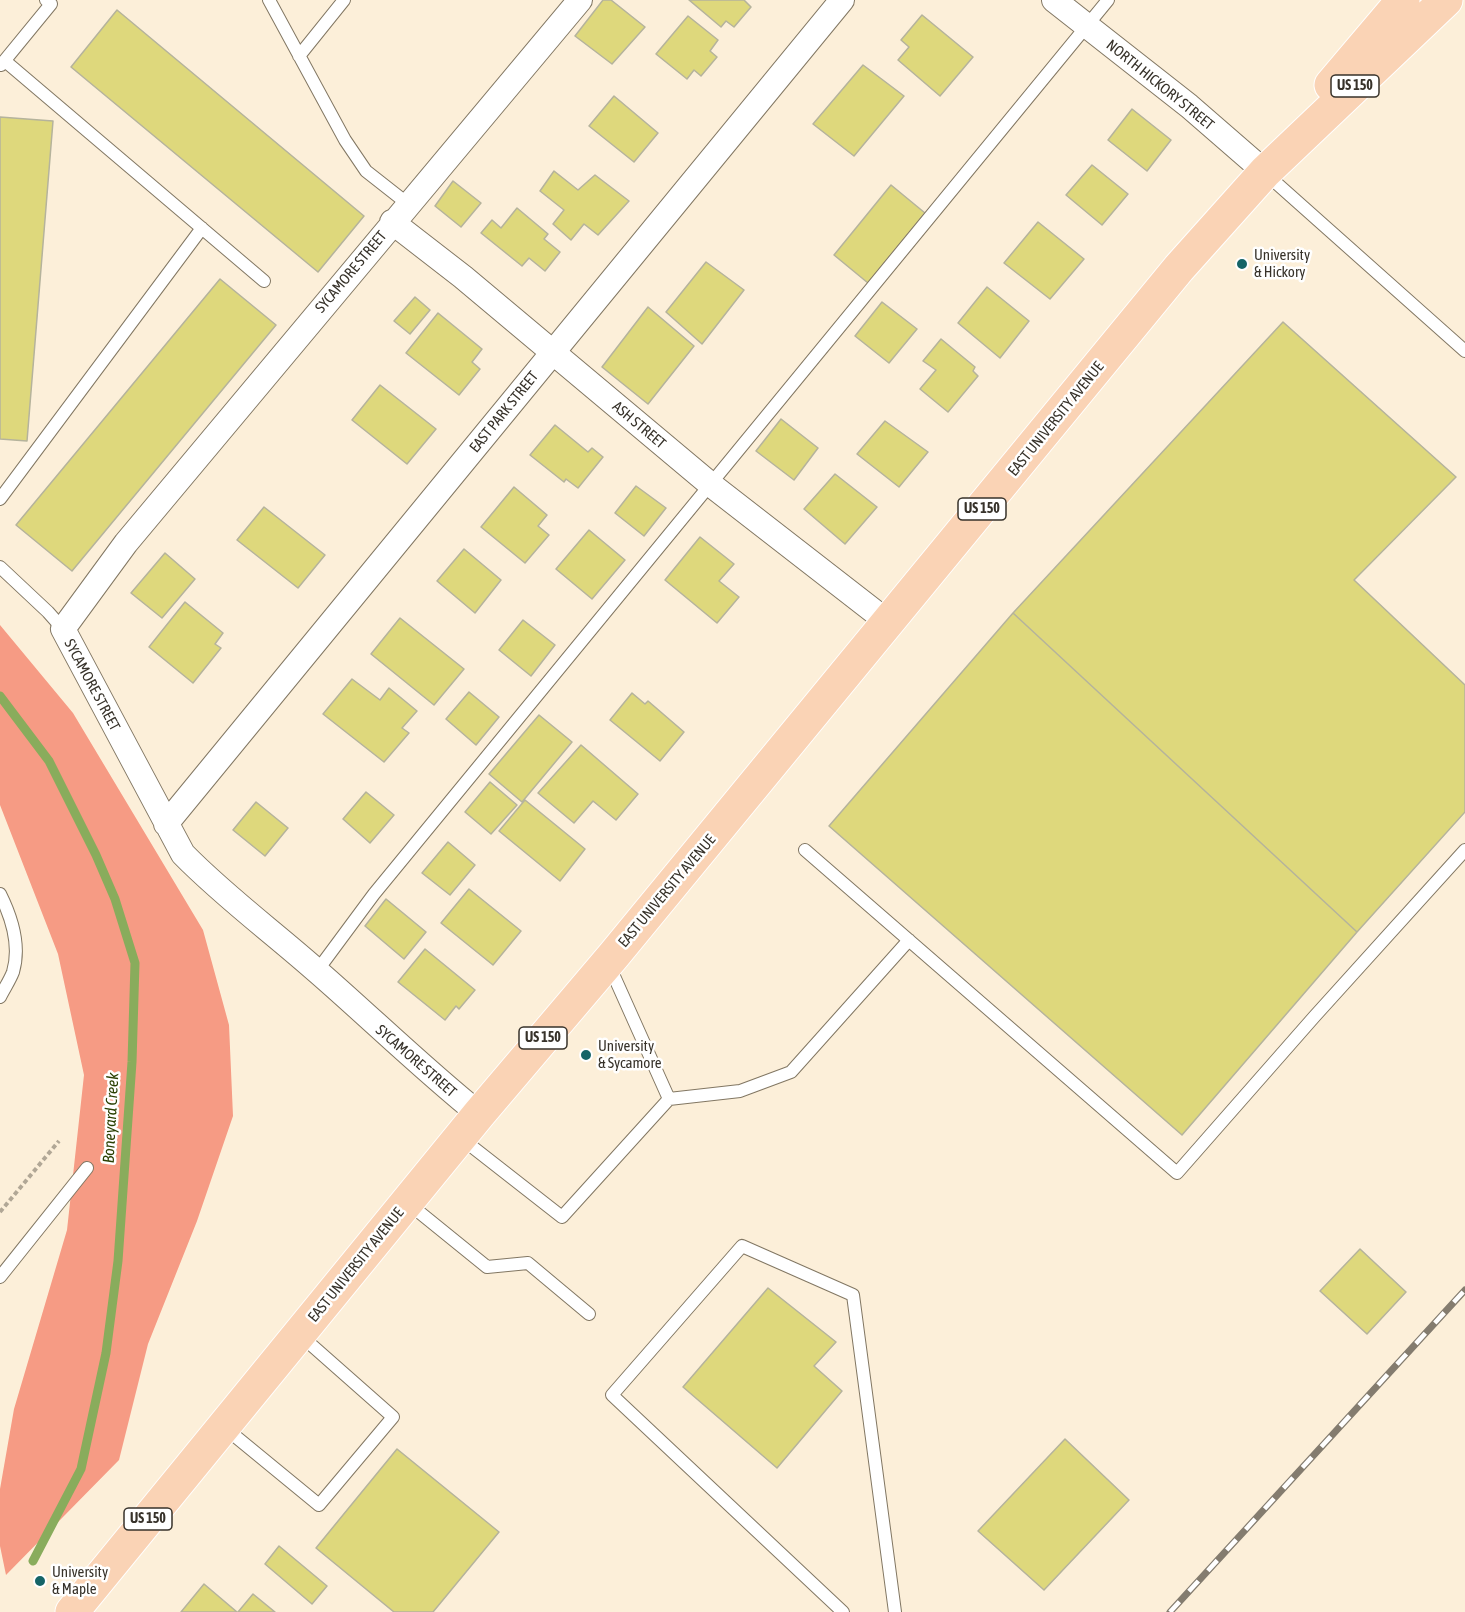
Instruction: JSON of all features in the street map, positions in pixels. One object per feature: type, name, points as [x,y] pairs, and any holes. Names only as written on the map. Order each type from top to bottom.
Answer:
[{"type":"main road","name":"EAST UNIVERSITY AVENUE","points":[[72,1612],[469,1126],[608,963],[1179,268],[1264,172],[1323,94],[1403,0]]},
{"type":"main road","name":"EAST UNIVERSITY AVENUE","points":[[1264,172],[1446,0]]},
{"type":"street","name":"SYCAMORE STREET","points":[[469,1126],[432,1077],[317,971],[209,880],[183,854],[63,629],[126,543],[392,222],[580,0]]},
{"type":"street","name":"EAST PARK STREET","points":[[166,824],[842,0]]},
{"type":"street","name":"NORTH HICKORY STREET","points":[[1054,0],[1189,106],[1264,172]]},
{"type":"street","name":"ASH STREET","points":[[392,222],[463,277],[710,484],[889,623]]},
{"type":"lane","points":[[46,0],[51,4],[2,64],[264,281]]},
{"type":"lane","points":[[269,0],[345,140],[366,171],[408,204]]},
{"type":"lane","points":[[299,56],[344,0]]},
{"type":"lane","points":[[317,971],[374,894],[1108,0]]},
{"type":"lane","points":[[1264,172],[1465,351]]},
{"type":"lane","points":[[0,499],[202,228]]},
{"type":"lane","points":[[0,567],[63,629]]},
{"type":"lane","points":[[805,850],[1177,1173],[1465,850]]},
{"type":"lane","points":[[0,894],[9,912],[16,946],[12,972],[0,997]]},
{"type":"lane","points":[[469,1126],[561,1217],[669,1099],[740,1090],[791,1072],[909,940]]},
{"type":"lane","points":[[608,963],[669,1099]]},
{"type":"lane","points":[[0,1276],[87,1168]]},
{"type":"lane","points":[[407,1202],[487,1267],[528,1263],[589,1314]]},
{"type":"lane","points":[[843,1612],[612,1395],[742,1246],[853,1295],[895,1612]]},
{"type":"lane","points":[[223,1426],[320,1505],[393,1417],[299,1334]]},
{"type":"path","points":[[0,1212],[59,1142]]},
{"type":"shaded area","points":[[0,625],[73,713],[203,930],[229,1025],[233,1116],[197,1221],[148,1344],[119,1460],[6,1575],[0,1546],[0,1489],[14,1409],[67,1230],[84,1075],[58,954],[0,805]]},
{"type":"building","points":[[603,0],[611,0],[645,27],[612,64],[575,36]]},
{"type":"building","points":[[689,0],[744,0],[751,7],[734,27],[726,21],[721,27]]},
{"type":"building","points":[[117,10],[364,216],[318,272],[71,67]]},
{"type":"building","points":[[922,15],[973,57],[940,96],[898,60],[909,47],[901,40]]},
{"type":"building","points":[[688,16],[718,40],[710,51],[717,57],[701,76],[694,70],[687,79],[656,54]]},
{"type":"building","points":[[863,65],[904,96],[854,156],[813,124]]},
{"type":"building","points":[[614,96],[658,133],[634,162],[589,126]]},
{"type":"building","points":[[1132,109],[1171,140],[1147,171],[1108,140]]},
{"type":"building","points":[[0,117],[53,121],[27,441],[0,439]]},
{"type":"building","points":[[1092,165],[1128,194],[1102,225],[1066,195]]},
{"type":"building","points":[[554,171],[578,190],[595,175],[629,201],[598,235],[584,224],[571,240],[553,224],[564,210],[540,191]]},
{"type":"building","points":[[453,181],[481,203],[461,227],[435,206]]},
{"type":"building","points":[[891,185],[925,213],[868,283],[834,255]]},
{"type":"building","points":[[517,208],[548,234],[544,239],[560,252],[545,271],[529,258],[522,266],[481,233],[492,220],[501,228]]},
{"type":"building","points":[[1038,222],[1084,259],[1050,299],[1004,263]]},
{"type":"building","points":[[706,262],[744,290],[702,344],[666,312]]},
{"type":"building","points":[[220,279],[276,325],[72,571],[16,525]]},
{"type":"building","points":[[987,287],[1029,321],[1000,358],[958,323]]},
{"type":"building","points":[[415,297],[430,310],[410,334],[394,321]]},
{"type":"building","points":[[882,302],[917,329],[889,363],[855,336]]},
{"type":"building","points":[[648,307],[694,346],[648,404],[602,367]]},
{"type":"building","points":[[438,313],[482,349],[472,362],[480,369],[459,395],[406,353]]},
{"type":"building","points":[[1283,322],[1456,477],[1354,580],[1465,685],[1465,812],[1357,932],[1013,613]]},
{"type":"building","points":[[941,339],[975,367],[973,371],[978,376],[948,412],[920,389],[936,370],[923,361]]},
{"type":"building","points":[[380,385],[436,429],[407,464],[352,420]]},
{"type":"building","points":[[781,419],[818,448],[794,480],[756,451]]},
{"type":"building","points":[[885,421],[928,452],[899,487],[857,454]]},
{"type":"building","points":[[555,425],[588,452],[592,448],[603,457],[578,488],[566,479],[564,482],[530,455]]},
{"type":"building","points":[[835,474],[877,507],[845,544],[804,509]]},
{"type":"building","points":[[636,486],[666,508],[644,536],[615,513]]},
{"type":"building","points":[[514,487],[547,515],[538,526],[549,535],[525,563],[481,527]]},
{"type":"building","points":[[264,507],[325,555],[298,588],[237,540]]},
{"type":"building","points":[[589,530],[625,560],[592,599],[556,569]]},
{"type":"building","points":[[700,537],[734,564],[719,581],[739,597],[717,623],[665,580]]},
{"type":"building","points":[[464,549],[501,580],[475,613],[437,581]]},
{"type":"building","points":[[165,553],[195,579],[162,618],[131,593]]},
{"type":"building","points":[[185,602],[223,633],[215,644],[221,648],[193,683],[149,647]]},
{"type":"building","points":[[1013,613],[1357,932],[1182,1135],[829,826]]},
{"type":"building","points":[[400,618],[464,669],[434,705],[371,654]]},
{"type":"building","points":[[523,620],[555,645],[531,676],[499,650]]},
{"type":"building","points":[[352,679],[380,700],[389,688],[417,711],[402,728],[409,733],[384,762],[323,714]]},
{"type":"building","points":[[469,692],[499,717],[476,745],[446,719]]},
{"type":"building","points":[[632,693],[645,704],[648,701],[684,732],[660,761],[610,720]]},
{"type":"building","points":[[539,715],[572,742],[522,802],[489,774]]},
{"type":"building","points":[[581,745],[638,794],[616,820],[593,801],[574,823],[538,793]]},
{"type":"building","points":[[490,782],[517,805],[491,834],[465,812]]},
{"type":"building","points":[[366,792],[394,815],[370,843],[343,819]]},
{"type":"building","points":[[525,800],[585,849],[560,881],[499,831]]},
{"type":"building","points":[[256,802],[288,828],[265,856],[233,830]]},
{"type":"building","points":[[448,842],[475,865],[450,895],[422,873]]},
{"type":"building","points":[[469,889],[521,931],[493,965],[441,923]]},
{"type":"building","points":[[386,899],[426,932],[404,959],[365,926]]},
{"type":"building","points":[[425,949],[475,990],[459,1009],[456,1006],[445,1020],[398,982]]},
{"type":"building","points":[[1360,1249],[1406,1292],[1367,1334],[1320,1291]]},
{"type":"building","points":[[768,1288],[836,1342],[814,1366],[842,1391],[777,1468],[683,1387]]},
{"type":"building","points":[[1065,1439],[1129,1500],[1044,1590],[978,1531]]},
{"type":"building","points":[[397,1449],[499,1532],[433,1612],[394,1612],[316,1548]]},
{"type":"building","points":[[279,1546],[327,1586],[312,1604],[265,1564]]},
{"type":"building","points":[[204,1584],[237,1612],[181,1612]]},
{"type":"building","points":[[253,1594],[275,1612],[238,1612]]},
{"type":"waterway","name":"Boneyard Creek","points":[[0,696],[49,761],[96,855],[115,899],[135,963],[132,1062],[118,1261],[106,1353],[81,1469],[33,1561]]},
{"type":"railway","points":[[1170,1612],[1465,1290]]},
{"type":"place","name":"University & Hickory","points":[[1242,264]]},
{"type":"place","name":"University & Sycamore","points":[[586,1055]]},
{"type":"place","name":"University & Maple","points":[[40,1581]]}]
